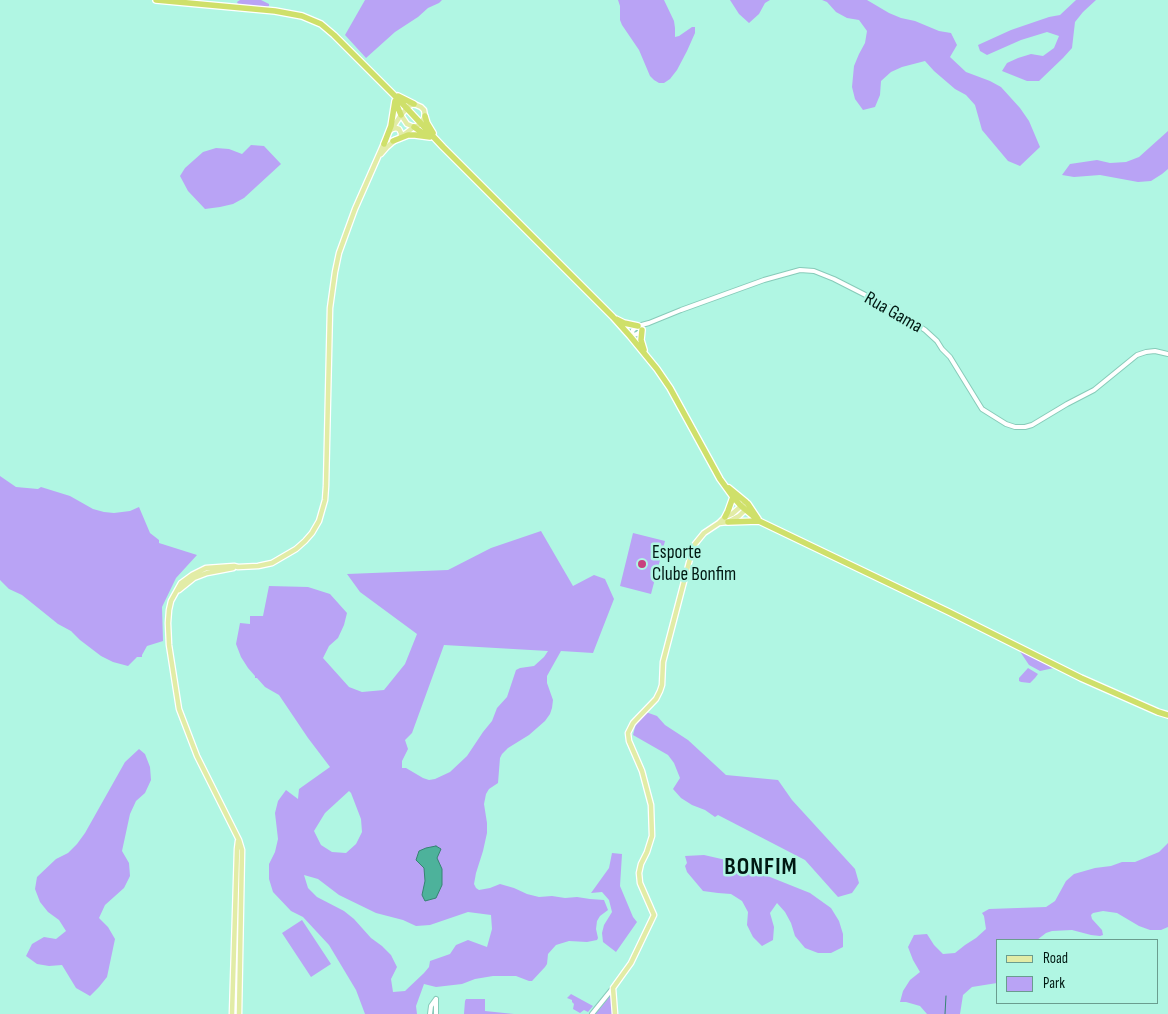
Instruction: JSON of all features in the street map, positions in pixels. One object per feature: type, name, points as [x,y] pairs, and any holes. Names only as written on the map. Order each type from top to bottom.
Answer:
[{"type":"highway","points":[[156,0],[275,11],[302,16],[321,24],[334,35],[613,317],[646,354],[670,388],[725,486],[733,498],[745,506]]},
{"type":"highway","points":[[389,90],[401,115]]},
{"type":"highway","points":[[389,90],[400,98],[414,104]]},
{"type":"highway","points":[[384,144],[395,101]]},
{"type":"highway","points":[[425,116],[443,147]]},
{"type":"highway","points":[[414,127],[443,147]]},
{"type":"highway","points":[[393,141],[408,135],[430,137]]},
{"type":"highway","points":[[613,317],[640,328],[641,340],[646,354]]},
{"type":"highway","points":[[725,486],[759,521],[1081,678],[1168,715]]},
{"type":"highway","points":[[733,498],[726,519],[759,521]]},
{"type":"main road","points":[[239,1014],[242,850],[239,840],[197,756],[179,709],[168,636],[169,610],[176,592],[194,578],[207,572],[272,563],[296,549],[305,541],[319,521],[325,500],[326,486],[330,308],[337,262],[355,209],[374,166],[384,144],[392,129],[407,108],[414,104],[421,107],[425,116],[421,124],[393,141],[382,152],[374,166]]},
{"type":"main road","points":[[401,115],[407,124],[414,127]]},
{"type":"main road","points":[[392,129],[399,129],[400,136]]},
{"type":"main road","points":[[615,1014],[613,988],[630,963],[654,915],[639,878],[639,869],[652,836],[651,806],[642,771],[628,741],[628,733],[631,726],[656,699],[660,691],[663,662],[692,551],[700,537],[709,529],[745,506]]},
{"type":"main road","points":[[232,1014],[237,849],[239,840]]},
{"type":"street","name":"Rua Gama","points":[[640,328],[682,310],[764,280],[800,270],[814,272],[834,279],[891,308],[925,330],[950,357],[982,409],[1006,424],[1015,427],[1025,427],[1094,390],[1137,355],[1155,351],[1168,354]]},
{"type":"street","points":[[630,336],[638,333],[640,328]]},
{"type":"street","points":[[592,1014],[613,988]]},
{"type":"street","points":[[430,1014],[430,1006],[436,999],[436,1014]]},
{"type":"green space","points":[[240,0],[261,0],[269,4],[269,6],[242,5],[237,2]]},
{"type":"green space","points":[[365,0],[442,0],[395,32],[366,58],[345,35]]},
{"type":"green space","points":[[618,0],[664,0],[674,21],[675,37],[695,27],[695,33],[677,70],[664,83],[659,83],[650,76],[639,50],[622,25]]},
{"type":"green space","points":[[730,0],[770,0],[765,3],[759,14],[749,23],[739,14]]},
{"type":"green space","points":[[822,0],[867,0],[901,18],[915,21],[939,31],[951,33],[957,45],[950,57],[966,72],[1001,87],[1029,121],[1040,147],[1020,166],[1008,161],[982,130],[975,105],[966,95],[955,89],[934,71],[925,61],[891,72],[881,81],[880,95],[875,107],[863,110],[855,99],[852,87],[854,66],[865,43],[867,31],[859,20],[847,18],[836,12],[827,2]]},
{"type":"green space","points":[[1076,0],[1096,0],[1075,22],[1072,48],[1039,81],[1027,81],[1002,71],[1007,63],[1018,58],[1031,54],[1043,56],[1054,48],[1059,36],[1047,32],[1021,40],[987,55],[980,51],[978,45],[1011,30],[1060,15]]},
{"type":"green space","points":[[1168,131],[1168,169],[1151,181],[1138,182],[1100,175],[1074,177],[1062,175],[1070,164],[1097,160],[1110,163],[1126,162],[1139,157]]},
{"type":"green space","points":[[251,145],[264,146],[281,164],[244,198],[233,204],[205,209],[188,191],[180,176],[185,168],[203,152],[216,148],[229,149],[242,154]]},
{"type":"green space","points":[[0,476],[16,487],[38,489],[41,487],[70,496],[93,509],[104,512],[130,511],[139,507],[150,533],[159,540],[159,543],[197,555],[176,578],[162,607],[163,641],[147,646],[142,657],[137,657],[128,666],[113,662],[101,656],[71,631],[58,624],[22,595],[9,589],[0,580]]},
{"type":"green space","points":[[541,531],[573,586],[594,575],[605,579],[614,599],[593,653],[561,651],[547,676],[547,683],[553,700],[550,714],[545,721],[529,735],[508,748],[500,758],[498,783],[489,789],[486,794],[484,804],[487,833],[474,884],[479,890],[500,884],[539,897],[577,897],[604,900],[608,910],[597,921],[597,940],[587,942],[569,941],[556,945],[548,954],[545,967],[532,981],[516,976],[493,976],[475,979],[462,984],[436,987],[424,984],[416,1006],[417,1014],[365,1014],[356,990],[329,945],[303,917],[291,911],[273,892],[269,879],[269,864],[275,852],[278,839],[275,813],[278,801],[286,790],[298,799],[299,789],[330,767],[279,695],[265,687],[255,678],[241,657],[236,644],[240,623],[250,624],[250,616],[263,616],[269,586],[308,587],[330,594],[347,613],[338,638],[329,646],[323,658],[349,687],[362,692],[384,690],[405,664],[417,634],[360,592],[347,574],[448,570],[491,548]],"holes":[[[444,645],[548,651],[534,666],[516,670],[507,697],[497,708],[492,721],[467,756],[450,772],[429,780],[406,768],[402,768],[402,761],[408,749],[405,740],[412,733]],[[349,791],[351,793],[361,819],[362,832],[356,844],[346,853],[332,852],[321,845],[314,831],[325,813]],[[304,875],[318,879],[339,895],[376,913],[403,920],[416,926],[430,925],[468,912],[491,915],[492,929],[487,947],[468,940],[456,945],[450,954],[430,961],[429,967],[405,991],[393,992],[391,979],[397,967],[391,955],[371,938],[354,919],[344,911],[317,897],[308,888]]]},
{"type":"green space","name":"Esporte Clube Bonfim","points":[[633,533],[665,541],[651,594],[620,586]]},
{"type":"green space","points":[[1019,650],[1054,668],[1040,671],[1029,665]]},
{"type":"green space","points":[[1028,668],[1038,674],[1030,683],[1019,681],[1019,678]]},
{"type":"green space","points":[[643,711],[657,716],[665,725],[688,740],[726,775],[778,780],[792,800],[855,869],[859,883],[852,893],[838,897],[805,860],[718,815],[715,817],[681,798],[673,789],[680,778],[674,763],[668,755],[633,735]]},
{"type":"green space","points":[[139,749],[145,754],[150,767],[151,780],[145,793],[136,801],[130,814],[122,851],[129,863],[130,876],[124,888],[105,905],[99,918],[108,927],[115,939],[107,977],[90,996],[76,988],[62,965],[49,966],[37,964],[26,956],[32,944],[44,937],[56,939],[66,931],[59,920],[48,912],[40,902],[35,889],[37,877],[56,859],[68,853],[77,844],[125,762]]},
{"type":"green space","points":[[1168,843],[1168,927],[1161,930],[1150,930],[1117,913],[1103,911],[1091,915],[1092,919],[1102,930],[1103,935],[1100,936],[1072,930],[1052,931],[1038,939],[996,939],[996,983],[972,987],[963,995],[960,1014],[927,1014],[920,1006],[900,1002],[903,991],[910,980],[920,972],[908,947],[914,935],[927,934],[943,954],[955,953],[986,929],[982,913],[989,909],[1046,907],[1055,901],[1066,881],[1074,874],[1122,862],[1135,862],[1159,852]]},
{"type":"green space","points":[[612,853],[622,854],[620,886],[637,922],[616,952],[603,942],[602,933],[604,925],[612,912],[609,900],[602,892],[591,893],[609,868]]},
{"type":"green space","points":[[704,855],[748,865],[755,871],[810,893],[831,908],[839,921],[843,934],[843,947],[831,953],[818,953],[805,948],[795,936],[785,912],[777,903],[770,913],[774,927],[773,940],[762,946],[753,937],[747,925],[748,912],[742,901],[731,894],[703,891],[687,872],[685,856]]},
{"type":"green space","points":[[302,920],[331,964],[311,977],[282,933]]},
{"type":"green space","points":[[571,994],[593,1006],[588,1012],[584,1010],[580,1013],[573,1009],[574,1004],[572,1000],[567,998]]},
{"type":"green space","points":[[609,996],[613,998],[613,1014],[595,1014]]},
{"type":"green space","points":[[466,999],[485,999],[485,1011],[514,1014],[464,1014]]},
{"type":"shaded area","points":[[436,846],[441,849],[437,858],[442,869],[442,885],[436,898],[425,901],[422,895],[425,881],[424,868],[416,860],[419,851]]},
{"type":"waterway","points":[[945,1014],[946,996]]},
{"type":"place","name":"Esporte Clube Bonfim","points":[[642,564]]},
{"type":"district","name":"BONFIM","points":[[761,868]]}]
